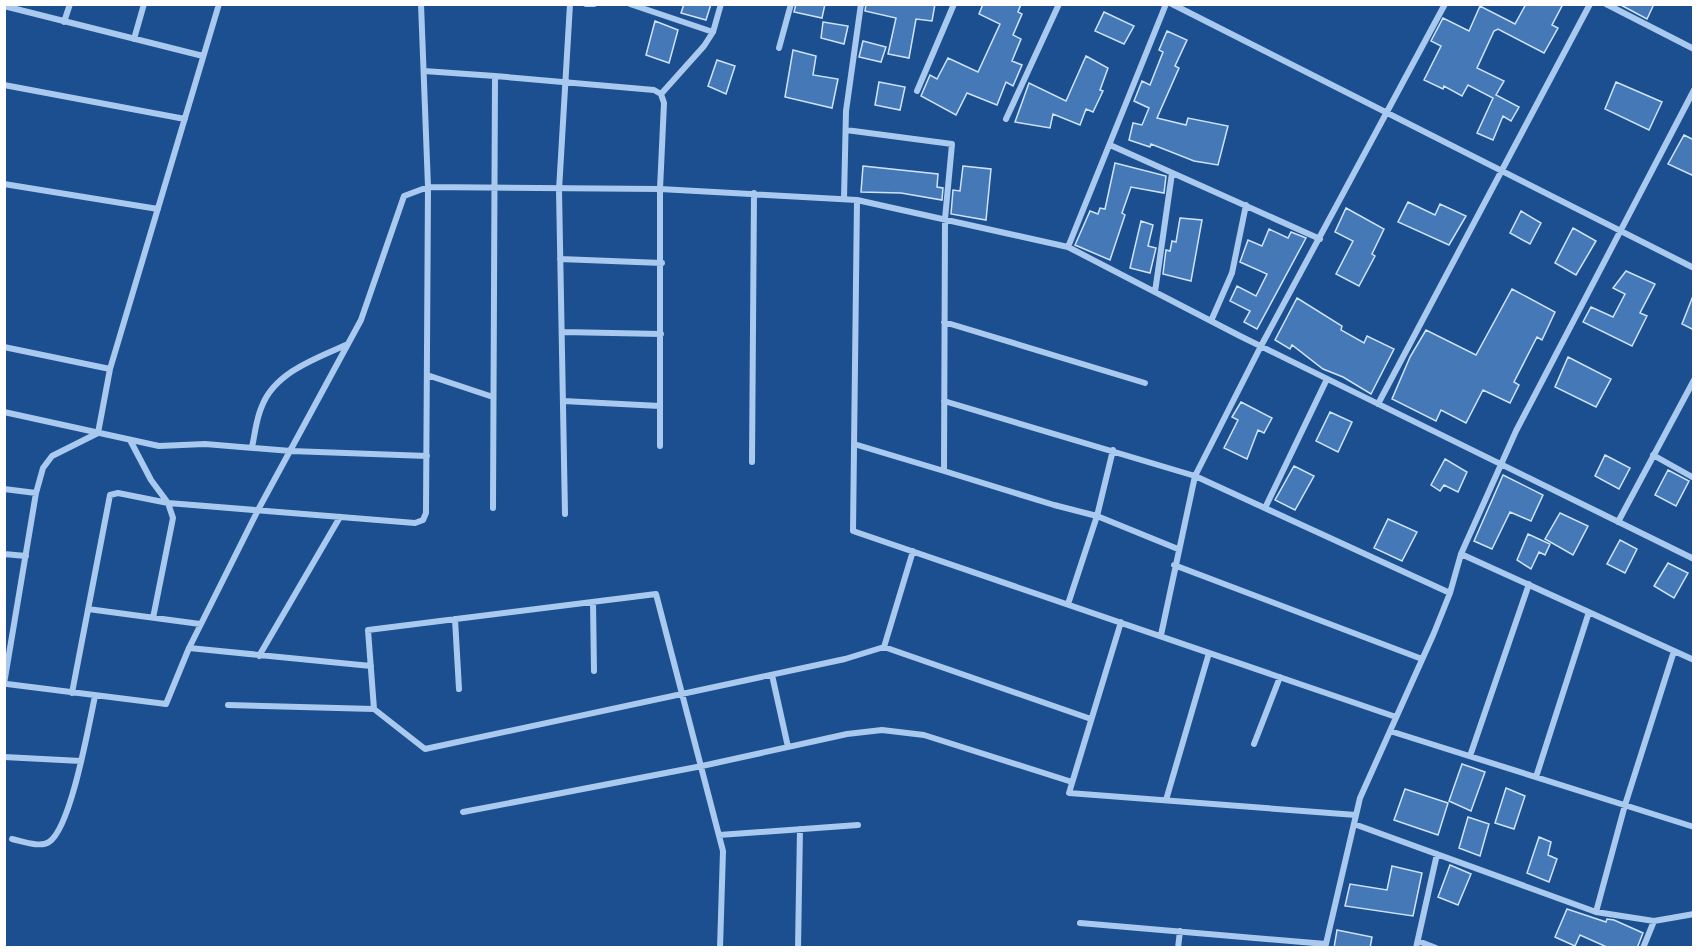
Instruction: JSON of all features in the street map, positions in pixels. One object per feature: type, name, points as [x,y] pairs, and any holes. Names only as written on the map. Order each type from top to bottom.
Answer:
[{"type":"street","points":[[64,22],[70,4]]},
{"type":"street","points":[[134,39],[144,4]]},
{"type":"street","points":[[98,433],[110,369],[219,4]]},
{"type":"street","points":[[72,693],[110,495],[118,493],[168,503],[415,523],[423,520],[426,513],[427,456],[428,188],[421,4]]},
{"type":"street","points":[[565,514],[559,190],[570,4]]},
{"type":"street","points":[[586,4],[594,4]]},
{"type":"street","points":[[630,4],[713,32]]},
{"type":"street","points":[[661,94],[704,46],[713,32],[721,4]]},
{"type":"street","points":[[779,48],[791,4]]},
{"type":"street","points":[[844,199],[846,130],[861,4]]},
{"type":"street","points":[[917,91],[954,4]]},
{"type":"street","points":[[1006,118],[1059,4]]},
{"type":"street","points":[[1068,247],[1166,4]]},
{"type":"street","points":[[1172,4],[1694,268]]},
{"type":"street","points":[[1191,4],[1191,14]]},
{"type":"street","points":[[1161,635],[1174,565],[1195,476],[1261,346],[1445,4]]},
{"type":"street","points":[[1378,404],[1590,4]]},
{"type":"street","points":[[1606,4],[1694,49]]},
{"type":"street","points":[[4,6],[203,56]]},
{"type":"street","points":[[424,71],[565,80],[654,90],[661,94],[664,103],[660,189],[662,263],[660,446]]},
{"type":"street","points":[[493,508],[495,76]]},
{"type":"street","points":[[4,85],[185,119]]},
{"type":"street","points":[[1080,923],[1326,946],[1360,798],[1450,593],[1461,554],[1516,431],[1694,90]]},
{"type":"street","points":[[846,130],[952,144],[945,219],[944,471]]},
{"type":"street","points":[[1110,145],[1320,239]]},
{"type":"street","points":[[1155,292],[1172,172]]},
{"type":"street","points":[[4,184],[158,210]]},
{"type":"street","points":[[98,433],[52,456],[43,468],[36,493],[5,684],[166,704],[200,624],[258,510],[364,313],[404,196],[428,188],[660,189],[857,200],[1068,247],[1327,379],[1694,559]]},
{"type":"street","points":[[752,462],[754,194]]},
{"type":"street","points":[[857,200],[853,531],[1396,717]]},
{"type":"street","points":[[1211,321],[1232,273],[1246,206]]},
{"type":"street","points":[[560,259],[662,263]]},
{"type":"street","points":[[944,322],[1145,383]]},
{"type":"street","points":[[563,332],[661,334]]},
{"type":"street","points":[[252,447],[262,406],[274,387],[297,368],[348,344]]},
{"type":"street","points":[[4,347],[110,369]]},
{"type":"street","points":[[427,375],[493,397]]},
{"type":"street","points":[[1265,508],[1327,379]]},
{"type":"street","points":[[1618,522],[1694,380]]},
{"type":"street","points":[[944,400],[1195,476],[1450,593]]},
{"type":"street","points":[[564,401],[660,406]]},
{"type":"street","points":[[4,412],[166,447],[205,444],[291,451],[427,456]]},
{"type":"street","points":[[130,440],[151,480],[168,503],[173,518],[153,618]]},
{"type":"street","points":[[854,444],[1097,516],[1178,549]]},
{"type":"street","points":[[1068,604],[1097,516],[1113,450]]},
{"type":"street","points":[[1653,456],[1694,478]]},
{"type":"street","points":[[4,489],[36,493]]},
{"type":"street","points":[[259,656],[340,517]]},
{"type":"street","points":[[884,647],[913,551]]},
{"type":"street","points":[[4,554],[26,556]]},
{"type":"street","points":[[1461,554],[1694,660]]},
{"type":"street","points":[[1174,565],[1422,659]]},
{"type":"street","points":[[1470,756],[1529,585]]},
{"type":"street","points":[[374,709],[368,630],[656,594],[684,694],[723,851],[720,948]]},
{"type":"street","points":[[592,602],[594,671]]},
{"type":"street","points":[[88,609],[200,624]]},
{"type":"street","points":[[1536,777],[1589,612]]},
{"type":"street","points":[[455,619],[459,689]]},
{"type":"street","points":[[1121,622],[1069,793],[1356,815]]},
{"type":"street","points":[[228,705],[374,709],[425,749],[846,659],[884,647],[1091,719]]},
{"type":"street","points":[[189,648],[371,666]]},
{"type":"street","points":[[1596,912],[1625,805],[1674,651]]},
{"type":"street","points":[[1166,800],[1209,652]]},
{"type":"street","points":[[772,675],[788,747]]},
{"type":"street","points":[[1254,744],[1281,677]]},
{"type":"street","points":[[12,839],[42,844],[53,839],[74,796],[95,696]]},
{"type":"street","points":[[1390,731],[1694,827]]},
{"type":"street","points":[[463,812],[866,732],[910,732],[1072,782]]},
{"type":"street","points":[[4,757],[81,761]]},
{"type":"street","points":[[1354,824],[1596,912],[1654,921],[1694,914]]},
{"type":"street","points":[[719,835],[858,825]]},
{"type":"street","points":[[798,948],[800,829]]},
{"type":"street","points":[[1436,948],[1417,944],[1437,854]]},
{"type":"street","points":[[1643,948],[1654,921]]},
{"type":"street","points":[[1178,948],[1180,931]]},
{"type":"building","points":[[684,4],[711,4],[706,20],[681,13]]},
{"type":"building","points":[[796,4],[825,4],[822,18],[794,12]]},
{"type":"building","points":[[866,4],[935,4],[932,21],[916,19],[909,58],[888,54],[896,18],[865,11]]},
{"type":"building","points":[[983,4],[1021,4],[1018,12],[1022,14],[1013,35],[1021,39],[1012,61],[1022,65],[1013,86],[1006,82],[997,105],[967,93],[956,115],[921,96],[930,75],[937,79],[948,58],[978,72],[1000,24],[979,14]]},
{"type":"building","points":[[1526,4],[1563,4],[1552,25],[1558,28],[1544,53],[1498,29],[1494,31],[1477,68],[1504,81],[1496,95],[1519,107],[1511,121],[1503,116],[1493,140],[1477,133],[1493,98],[1468,85],[1462,96],[1444,86],[1443,89],[1424,80],[1441,46],[1431,41],[1443,18],[1469,31],[1480,6],[1515,24]]},
{"type":"building","points":[[1619,4],[1654,4],[1647,19]]},
{"type":"building","points":[[1104,12],[1134,26],[1124,44],[1095,31]]},
{"type":"building","points":[[655,21],[678,30],[669,63],[646,55]]},
{"type":"building","points":[[823,22],[848,26],[844,44],[821,38]]},
{"type":"building","points":[[1167,31],[1187,40],[1175,66],[1179,68],[1157,118],[1186,125],[1188,118],[1228,126],[1218,165],[1194,161],[1151,144],[1150,147],[1129,140],[1133,123],[1142,125],[1149,108],[1134,101],[1142,81],[1150,85],[1163,52],[1159,50]]},
{"type":"building","points":[[863,41],[886,47],[881,62],[859,57]]},
{"type":"building","points":[[793,50],[816,56],[813,75],[838,79],[832,108],[785,97]]},
{"type":"building","points":[[1086,56],[1108,68],[1100,90],[1103,91],[1093,112],[1086,109],[1080,125],[1053,114],[1050,128],[1015,122],[1029,83],[1066,101]]},
{"type":"building","points":[[717,60],[735,66],[726,94],[708,86]]},
{"type":"building","points":[[879,82],[905,87],[900,110],[875,105]]},
{"type":"building","points":[[1616,82],[1662,102],[1649,130],[1605,109]]},
{"type":"building","points":[[1684,135],[1694,140],[1694,176],[1668,164]]},
{"type":"building","points":[[1115,163],[1166,176],[1164,193],[1131,187],[1122,213],[1125,215],[1110,260],[1075,245],[1090,211],[1098,214],[1100,208],[1105,209]]},
{"type":"building","points":[[863,166],[938,174],[937,187],[943,188],[942,200],[901,193],[861,192]]},
{"type":"building","points":[[963,166],[991,169],[986,220],[951,214],[953,190],[960,191]]},
{"type":"building","points":[[1408,202],[1435,215],[1440,204],[1466,216],[1449,245],[1398,222]]},
{"type":"building","points":[[1346,208],[1384,229],[1372,254],[1375,256],[1359,286],[1336,274],[1353,241],[1335,232]]},
{"type":"building","points":[[1521,211],[1541,223],[1530,244],[1510,233]]},
{"type":"building","points":[[1180,218],[1202,220],[1191,281],[1163,274],[1166,250],[1170,251],[1172,241],[1176,242]]},
{"type":"building","points":[[1141,221],[1153,225],[1148,246],[1156,248],[1150,273],[1130,268]]},
{"type":"building","points":[[1573,228],[1596,241],[1576,275],[1555,263]]},
{"type":"building","points":[[1269,229],[1288,238],[1291,232],[1306,238],[1257,329],[1244,322],[1250,311],[1230,301],[1237,286],[1256,296],[1267,274],[1240,262],[1248,240],[1262,246]]},
{"type":"building","points":[[1626,271],[1655,284],[1640,313],[1647,316],[1632,346],[1583,322],[1591,307],[1613,317],[1625,294],[1613,288]]},
{"type":"building","points":[[1512,289],[1555,312],[1542,340],[1537,337],[1514,382],[1519,385],[1510,403],[1483,390],[1466,423],[1441,410],[1436,421],[1392,399],[1410,357],[1426,330],[1476,355]]},
{"type":"building","points":[[1694,296],[1694,330],[1682,324]]},
{"type":"building","points":[[1297,298],[1342,326],[1341,330],[1364,343],[1367,336],[1394,349],[1371,394],[1343,377],[1323,369],[1292,345],[1290,349],[1275,340]]},
{"type":"building","points":[[1568,357],[1611,379],[1596,407],[1555,387]]},
{"type":"building","points":[[1241,402],[1272,418],[1264,433],[1258,430],[1247,459],[1224,448],[1238,420],[1232,417]]},
{"type":"building","points":[[1330,412],[1352,422],[1338,452],[1316,441]]},
{"type":"building","points":[[1605,455],[1630,468],[1619,489],[1595,476]]},
{"type":"building","points":[[1445,459],[1467,472],[1458,492],[1444,485],[1440,491],[1431,485]]},
{"type":"building","points":[[1294,466],[1314,476],[1295,510],[1275,500]]},
{"type":"building","points":[[1668,470],[1689,481],[1676,506],[1655,495]]},
{"type":"building","points":[[1503,475],[1543,495],[1531,521],[1510,512],[1492,549],[1474,541]]},
{"type":"building","points":[[1560,513],[1588,526],[1573,555],[1545,539]]},
{"type":"building","points":[[1388,519],[1417,532],[1402,561],[1374,548]]},
{"type":"building","points":[[1528,534],[1550,544],[1545,555],[1539,552],[1531,569],[1517,560]]},
{"type":"building","points":[[1620,540],[1637,549],[1625,573],[1607,564]]},
{"type":"building","points":[[1668,563],[1688,573],[1674,598],[1654,586]]},
{"type":"building","points":[[1462,764],[1485,772],[1471,811],[1449,801]]},
{"type":"building","points":[[1506,788],[1525,796],[1514,829],[1495,823]]},
{"type":"building","points":[[1405,789],[1448,803],[1438,835],[1394,820]]},
{"type":"building","points":[[1468,817],[1489,824],[1480,856],[1459,848]]},
{"type":"building","points":[[1539,837],[1551,842],[1548,855],[1557,859],[1549,882],[1527,873]]},
{"type":"building","points":[[1450,865],[1471,874],[1458,905],[1438,897]]},
{"type":"building","points":[[1392,866],[1422,873],[1413,916],[1345,906],[1350,884],[1387,890]]},
{"type":"building","points":[[1567,909],[1606,922],[1607,919],[1614,920],[1643,933],[1637,948],[1609,948],[1580,935],[1575,946],[1555,937]]},
{"type":"building","points":[[1337,930],[1372,937],[1370,948],[1334,948]]}]
